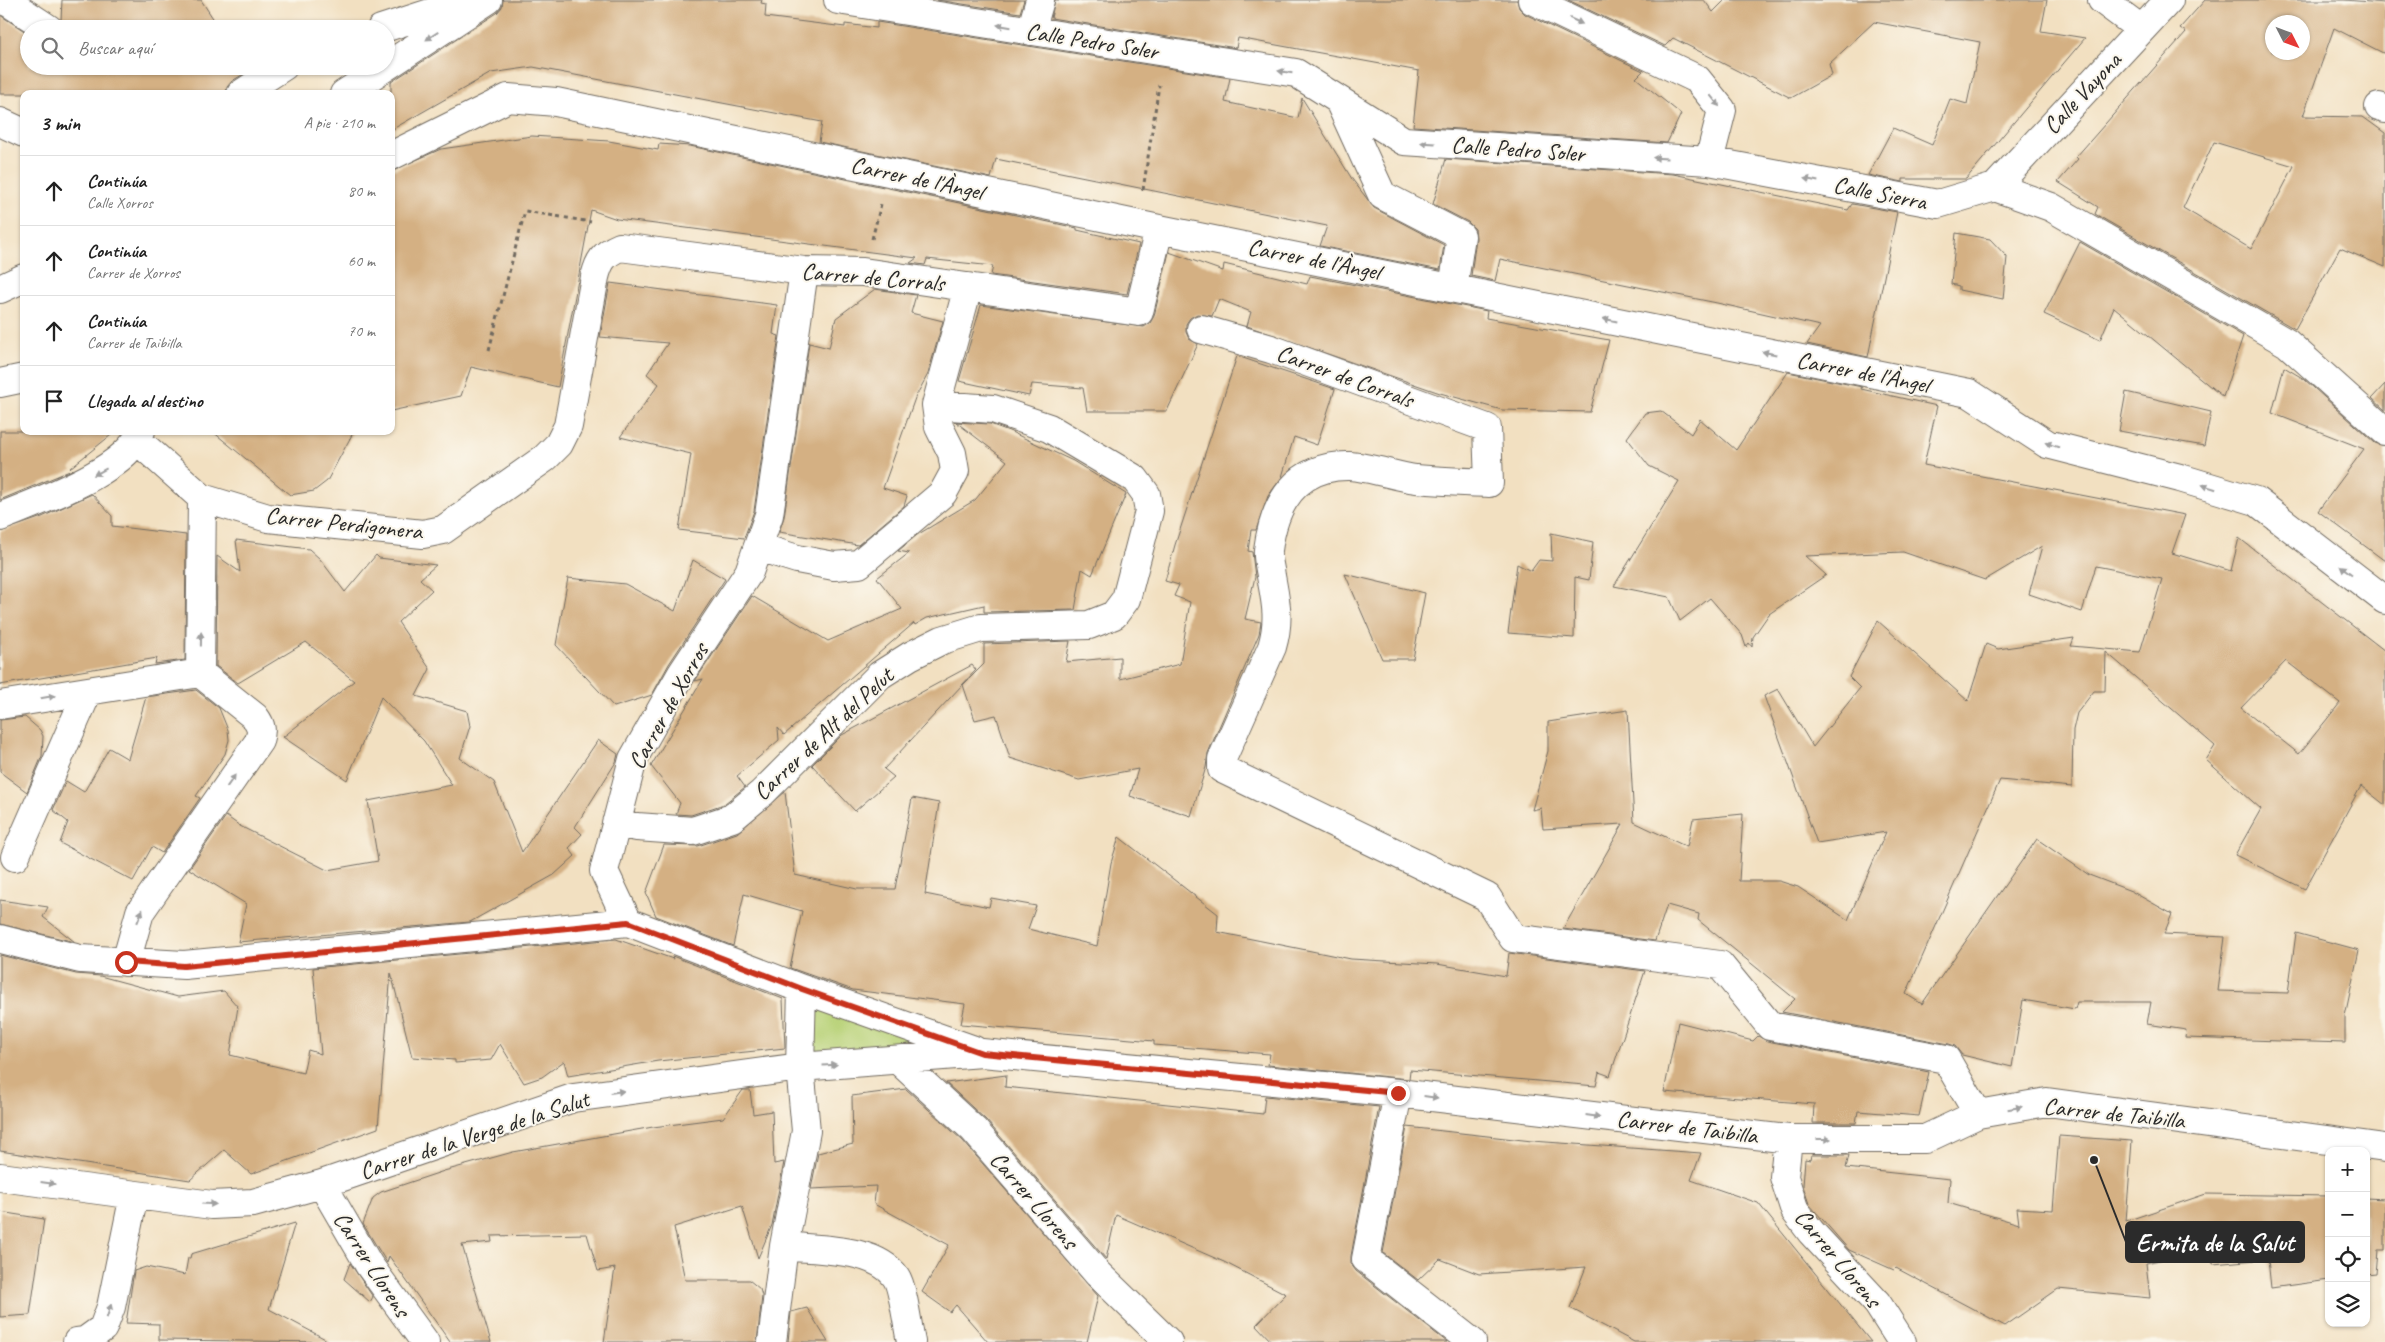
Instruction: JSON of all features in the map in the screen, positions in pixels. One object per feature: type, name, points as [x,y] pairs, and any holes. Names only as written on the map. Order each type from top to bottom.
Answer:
[{"type":"street","points":[[5,0],[35,20]]},
{"type":"street","points":[[395,25],[472,0]]},
{"type":"street","points":[[395,61],[488,0]]},
{"type":"street","name":"Calle Pedro Soler","points":[[838,0],[1296,73],[1404,141],[1709,161]]},
{"type":"street","points":[[1031,31],[1040,0]]},
{"type":"street","points":[[1532,0],[1697,79],[1722,110],[1709,161]]},
{"type":"street","points":[[2102,0],[2141,29]]},
{"type":"street","name":"Calle Vayona","points":[[1995,187],[2169,0]]},
{"type":"street","points":[[247,90],[270,75]]},
{"type":"street","points":[[350,90],[373,75]]},
{"type":"street","name":"Carrer de l'Àngel","points":[[395,154],[508,98],[556,102],[1149,227],[1970,393],[2047,444],[2180,478],[2256,501],[2385,600]]},
{"type":"street","points":[[1339,101],[1382,195],[1461,236],[1453,288]]},
{"type":"street","points":[[0,122],[20,130]]},
{"type":"street","name":"Calle Sierra","points":[[1709,161],[1938,204],[1995,187]]},
{"type":"street","points":[[1995,187],[2051,207],[2287,343],[2385,431]]},
{"type":"street","name":"Carrer de Corrals","points":[[608,252],[620,248],[804,271],[863,272],[1139,312],[1149,227]]},
{"type":"street","name":"Carrer Perdigonera","points":[[139,436],[202,498],[268,518],[423,534],[443,530],[545,458],[559,444],[568,426],[594,277],[598,262],[608,252]]},
{"type":"street","name":"Carrer de Xorros","points":[[628,922],[604,871],[633,758],[682,673],[749,572],[758,547],[769,515],[804,271]]},
{"type":"street","points":[[0,289],[20,280]]},
{"type":"street","points":[[758,547],[797,559],[834,566],[859,564],[943,493],[955,471],[952,453],[939,427],[936,405],[968,287]]},
{"type":"street","name":"Carrer de Corrals","points":[[1201,329],[1272,349],[1488,428],[1489,483],[1416,479],[1349,466],[1330,468],[1310,475],[1292,486],[1280,504],[1268,552],[1277,608],[1278,629],[1272,648],[1222,760],[1222,769],[1487,897],[1513,938],[1720,965],[1770,1026],[1946,1059],[1978,1114]]},
{"type":"street","points":[[0,383],[20,379]]},
{"type":"street","name":"Carrer de Alt del Pelut","points":[[616,823],[637,827],[693,831],[732,818],[762,793],[880,675],[910,656],[942,640],[981,628],[1089,625],[1114,615],[1126,599],[1149,511],[1146,494],[1134,479],[1049,428],[993,409],[936,405]]},
{"type":"street","points":[[0,517],[105,471],[139,436]]},
{"type":"street","points":[[200,673],[202,498]]},
{"type":"street","points":[[0,705],[200,673],[255,717],[261,724],[262,733],[258,741],[140,912],[126,962]]},
{"type":"street","points":[[15,857],[88,691]]},
{"type":"street","points":[[0,939],[80,960],[184,966],[628,922],[802,989],[982,1053]]},
{"type":"street","points":[[772,1342],[784,1246],[806,1131],[800,1067],[802,989]]},
{"type":"street","name":"Carrer de Taibilla","points":[[982,1053],[1398,1093],[1788,1139],[1925,1139],[1978,1114],[2047,1102],[2385,1148]]},
{"type":"street","name":"Carrer de la Verge de la Salut","points":[[0,1176],[212,1205],[252,1203],[322,1184],[573,1098],[800,1067],[982,1053]]},
{"type":"street","name":"Carrer Llorens","points":[[898,1060],[974,1130],[1098,1274],[1168,1342]]},
{"type":"street","points":[[1398,1093],[1366,1259],[1472,1342]]},
{"type":"street","name":"Carrer Llorens","points":[[1788,1139],[1784,1177],[1795,1211],[1811,1232],[1878,1303],[1902,1342]]},
{"type":"street","name":"Carrer Llorens","points":[[322,1184],[369,1265],[425,1342]]},
{"type":"street","points":[[84,1342],[103,1328],[111,1307],[134,1195]]},
{"type":"street","points":[[784,1246],[862,1255],[879,1261],[897,1278],[911,1342]]},
{"type":"path","points":[[1149,227],[1164,52]]},
{"type":"path","points":[[863,272],[889,172]]},
{"type":"path","points":[[489,350],[525,212],[594,222],[608,252]]},
{"type":"green space","points":[[802,989],[982,1053],[800,1067]]},
{"type":"building","points":[[62,0],[201,0],[214,20],[61,20]]},
{"type":"building","points":[[503,0],[762,0],[761,3],[766,4],[765,17],[845,27],[845,24],[877,28],[877,22],[1230,78],[1225,102],[1298,118],[1302,98],[1352,179],[1374,208],[1444,245],[1440,270],[1320,246],[1327,226],[996,159],[991,178],[819,142],[822,122],[533,67],[491,73],[395,128],[395,90],[391,90],[391,82],[497,13],[502,7]]},
{"type":"building","points":[[937,0],[1024,0],[1020,13]]},
{"type":"building","points":[[1055,0],[1517,0],[1519,8],[1525,14],[1643,71],[1636,78],[1681,114],[1667,143],[1413,126],[1419,71],[1238,38],[1236,48],[1051,18]]},
{"type":"building","points":[[1568,0],[1704,0],[1713,12],[1725,0],[2047,0],[2041,31],[2085,38],[1966,179],[1903,179],[1903,182],[1868,175],[1893,128],[1932,145],[1950,99],[1967,104],[1980,42],[1874,22],[1829,64],[1832,75],[1791,98],[1673,38],[1665,46]]},
{"type":"building","points":[[2205,0],[2344,0],[2385,3],[2385,54],[2334,28],[2303,116],[2363,117],[2385,133],[2385,267],[2340,248],[2295,329],[2095,214],[2098,207],[2058,182],[2078,159],[2076,157],[2186,32],[2180,28]],"holes":[[[2214,142],[2294,166],[2251,249],[2183,208]]]},
{"type":"building","points":[[0,15],[20,28],[20,75],[242,75],[232,81],[227,90],[20,90],[20,94],[0,94]]},
{"type":"building","points":[[532,136],[609,141],[658,150],[659,144],[690,146],[1077,228],[1077,230],[1139,244],[1127,294],[991,275],[993,266],[927,259],[925,265],[910,263],[917,258],[617,219],[591,210],[558,387],[471,367],[461,396],[395,410],[395,169],[441,149]]},
{"type":"building","points":[[1446,159],[1673,174],[1848,210],[1852,204],[1897,212],[1868,357],[1807,344],[1820,326],[1717,303],[1500,259],[1495,281],[1471,276],[1476,238],[1475,229],[1468,222],[1433,204]]},
{"type":"building","points":[[1956,233],[1990,239],[2007,257],[2003,299],[1959,290],[1959,286],[1951,284]]},
{"type":"building","points":[[2080,242],[2243,336],[2223,397],[2114,307],[2100,340],[2044,314]]},
{"type":"building","points":[[1169,252],[1223,271],[1224,264],[1307,284],[1310,276],[1487,311],[1486,318],[1609,340],[1590,412],[1502,410],[1440,393],[1247,326],[1251,312],[1219,299],[1212,316],[1197,314],[1190,318],[1186,324],[1186,332],[1189,339],[1198,344],[1167,411],[1087,411],[1083,388],[1032,384],[1029,396],[959,381],[981,305],[1144,327],[1150,323],[1154,316]]},
{"type":"building","points":[[610,283],[777,305],[773,334],[779,336],[754,511],[744,538],[679,530],[691,454],[620,437],[659,384],[647,374],[668,343],[600,337]]},
{"type":"building","points":[[875,289],[916,295],[911,313],[943,321],[928,374],[915,398],[883,488],[907,496],[904,506],[858,545],[779,532],[784,517],[809,343],[829,348],[836,318]]},
{"type":"building","points":[[1237,356],[1335,389],[1317,445],[1294,437],[1282,477],[1268,496],[1256,530],[1251,530],[1248,551],[1252,552],[1255,577],[1245,619],[1261,622],[1259,634],[1208,753],[1206,767],[1191,816],[1130,796],[1138,769],[1079,780],[1010,758],[996,715],[975,720],[963,685],[984,664],[984,644],[1070,641],[1066,662],[1120,657],[1120,679],[1180,664],[1190,602],[1174,596],[1179,585],[1165,581]]},
{"type":"building","points":[[2284,367],[2304,379],[2375,443],[2385,446],[2385,561],[2318,511],[2364,449],[2272,413]]},
{"type":"building","points":[[1788,372],[1862,387],[1861,389],[1937,406],[1924,465],[2185,515],[2172,553],[2231,571],[2239,538],[2385,651],[2385,805],[2361,786],[2305,889],[2235,855],[2261,809],[2206,760],[2215,746],[2106,652],[2105,691],[2094,691],[2077,713],[2073,730],[2072,787],[2000,780],[1906,994],[1922,1004],[2037,839],[2089,875],[2131,891],[2172,914],[2164,934],[2225,937],[2218,991],[2288,993],[2296,933],[2359,950],[2345,1016],[2345,1043],[2185,1038],[2186,1030],[2147,1024],[2151,1002],[2077,1002],[2075,1009],[2023,1000],[2012,1067],[1962,1055],[1955,1046],[1949,1044],[1782,1012],[1795,999],[1698,920],[1699,914],[1667,905],[1655,941],[1563,929],[1623,824],[1543,829],[1541,808],[1532,810],[1548,751],[1548,722],[1628,710],[1634,822],[1687,847],[1693,819],[1743,814],[1739,881],[1779,881],[1798,887],[1848,920],[1886,832],[1817,843],[1764,696],[1778,689],[1813,747],[1860,688],[1849,677],[1878,621],[1968,701],[1986,644],[1998,649],[2074,638],[2071,646],[2140,652],[2162,579],[2096,566],[2082,612],[2029,594],[2042,546],[1985,580],[1903,552],[1805,556],[1826,575],[1769,614],[1753,637],[1752,647],[1749,643],[1746,647],[1742,635],[1710,598],[1680,621],[1669,597],[1614,586],[1679,481],[1649,466],[1627,438],[1645,413],[1661,411],[1691,434],[1700,419],[1736,450]],"holes":[[[2286,661],[2340,703],[2299,754],[2241,708]]]},
{"type":"building","points":[[2385,384],[2385,410],[2372,398]]},
{"type":"building","points":[[2126,392],[2211,412],[2204,446],[2119,431]]},
{"type":"building","points":[[956,422],[990,424],[1009,431],[1073,461],[1126,494],[1092,575],[1082,569],[1075,610],[984,612],[984,605],[927,618],[915,625],[914,623],[784,735],[778,728],[779,740],[737,776],[745,787],[724,804],[691,815],[676,814],[680,803],[651,766],[703,679],[695,681],[752,596],[828,641],[902,609],[877,578],[909,553],[898,551],[917,535],[975,500],[1007,461]]},
{"type":"building","points":[[0,431],[20,431],[20,435],[111,435],[70,468],[72,470],[0,500]]},
{"type":"building","points":[[217,435],[352,435],[327,481],[314,491],[290,495]]},
{"type":"building","points":[[92,494],[112,516],[112,526],[186,535],[185,660],[155,664],[157,658],[0,685],[0,532],[42,517]]},
{"type":"building","points":[[1551,533],[1593,542],[1589,580],[1575,577],[1574,638],[1508,633],[1517,564],[1531,571],[1539,560],[1552,561]]},
{"type":"building","points":[[236,540],[309,549],[320,559],[345,592],[376,555],[379,558],[436,565],[420,579],[432,590],[398,622],[430,669],[416,696],[467,711],[470,726],[460,758],[494,782],[522,852],[598,740],[618,754],[616,762],[575,827],[582,834],[569,848],[575,856],[554,875],[470,922],[238,942],[246,904],[189,869],[226,816],[240,826],[327,870],[378,861],[368,801],[452,785],[424,741],[381,697],[347,780],[283,737],[354,681],[306,642],[238,683],[216,666],[217,556],[240,572]]},
{"type":"building","points":[[693,560],[725,579],[669,664],[652,695],[614,707],[556,645],[568,578],[625,584],[675,611]]},
{"type":"building","points":[[1345,574],[1425,593],[1413,659],[1382,659]]},
{"type":"building","points":[[972,665],[976,670],[884,769],[894,777],[855,811],[812,765],[842,735]]},
{"type":"building","points":[[196,690],[219,708],[228,730],[229,740],[225,754],[196,796],[200,798],[162,853],[152,847],[133,881],[60,843],[68,822],[53,810],[66,781],[84,792],[109,748],[128,759],[146,697]]},
{"type":"building","points":[[25,717],[40,730],[43,736],[42,756],[27,792],[0,772],[0,720]]},
{"type":"building","points":[[785,792],[795,875],[857,889],[895,889],[912,798],[939,803],[925,894],[989,907],[991,898],[1036,906],[1028,929],[1097,946],[1111,863],[1119,837],[1218,914],[1217,932],[1351,959],[1437,964],[1506,976],[1509,953],[1645,971],[1610,1076],[1599,1072],[1596,1086],[1410,1070],[1409,1079],[1268,1065],[1270,1054],[1154,1045],[1154,1041],[961,1024],[965,1004],[853,990],[790,968],[802,911],[744,894],[733,946],[656,916],[646,893],[664,845],[698,846],[737,833]]},
{"type":"building","points":[[0,900],[48,907],[43,917],[75,942],[0,924]]},
{"type":"building","points":[[616,939],[673,959],[672,956],[783,999],[785,1048],[658,1061],[568,1076],[564,1061],[542,1077],[524,1083],[500,1044],[491,1060],[455,1063],[455,1060],[412,1057],[391,973],[378,1128],[251,1174],[224,1150],[190,1180],[0,1151],[0,955],[76,974],[100,976],[178,997],[224,991],[238,1007],[230,1055],[303,1073],[308,1050],[321,1054],[313,968]]},
{"type":"building","points":[[1678,1022],[1753,1041],[1758,1036],[1767,1041],[1929,1072],[1919,1116],[1858,1111],[1856,1123],[1813,1123],[1814,1104],[1664,1092]]},
{"type":"building","points":[[1006,1075],[1005,1087],[1263,1114],[1265,1096],[1379,1107],[1351,1264],[1356,1271],[1447,1342],[1272,1342],[1256,1325],[1286,1294],[1224,1262],[1116,1215],[1106,1259],[986,1120],[946,1083]]},
{"type":"building","points":[[906,1089],[963,1141],[1098,1296],[1087,1342],[988,1342],[956,1305],[950,1312],[922,1292],[949,1245],[874,1204],[876,1186],[811,1189],[818,1153],[853,1144],[852,1096]]},
{"type":"building","points":[[743,1090],[750,1090],[753,1114],[772,1111],[774,1164],[784,1162],[772,1225],[758,1258],[742,1206],[674,1227],[685,1280],[749,1280],[760,1289],[762,1296],[757,1342],[604,1342],[615,1268],[598,1271],[587,1234],[491,1236],[492,1242],[462,1245],[491,1342],[450,1342],[389,1256],[387,1263],[363,1224],[373,1198],[381,1192],[444,1171],[513,1152],[653,1127],[723,1118]]},
{"type":"building","points":[[1407,1127],[1532,1141],[1701,1153],[1691,1180],[1758,1203],[1871,1342],[1634,1342],[1570,1308],[1586,1267],[1479,1274],[1440,1259],[1418,1280],[1383,1253]]},
{"type":"building","points":[[2059,1136],[2132,1141],[2126,1221],[2206,1194],[2325,1196],[2325,1281],[2271,1288],[2268,1259],[2213,1264],[2211,1249],[2146,1263],[2150,1298],[2058,1289],[2005,1326],[1896,1268],[1894,1270],[1849,1250],[1809,1204],[1803,1186],[1805,1159],[1810,1160],[1811,1155],[1849,1155],[1846,1168],[1950,1179],[1948,1203],[2019,1224],[2017,1208],[2053,1210]]},
{"type":"building","points":[[2370,1198],[2385,1199],[2385,1250],[2378,1250],[2376,1274],[2370,1275]]},
{"type":"building","points":[[0,1212],[44,1219],[30,1315],[0,1317]]},
{"type":"building","points":[[295,1223],[269,1309],[331,1342],[159,1340],[159,1324],[126,1323],[134,1271],[146,1267],[185,1275],[188,1258],[190,1258],[191,1254]]},
{"type":"building","points":[[350,1263],[373,1297],[370,1302],[344,1279]]},
{"type":"building","points":[[807,1308],[828,1342],[788,1342],[791,1312]]},
{"type":"place","name":"Ermita de la Salut","points":[[2094,1160]]},
{"type":"route","points":[[126,962],[184,966],[628,922],[802,989],[982,1053],[1398,1093]]}]
